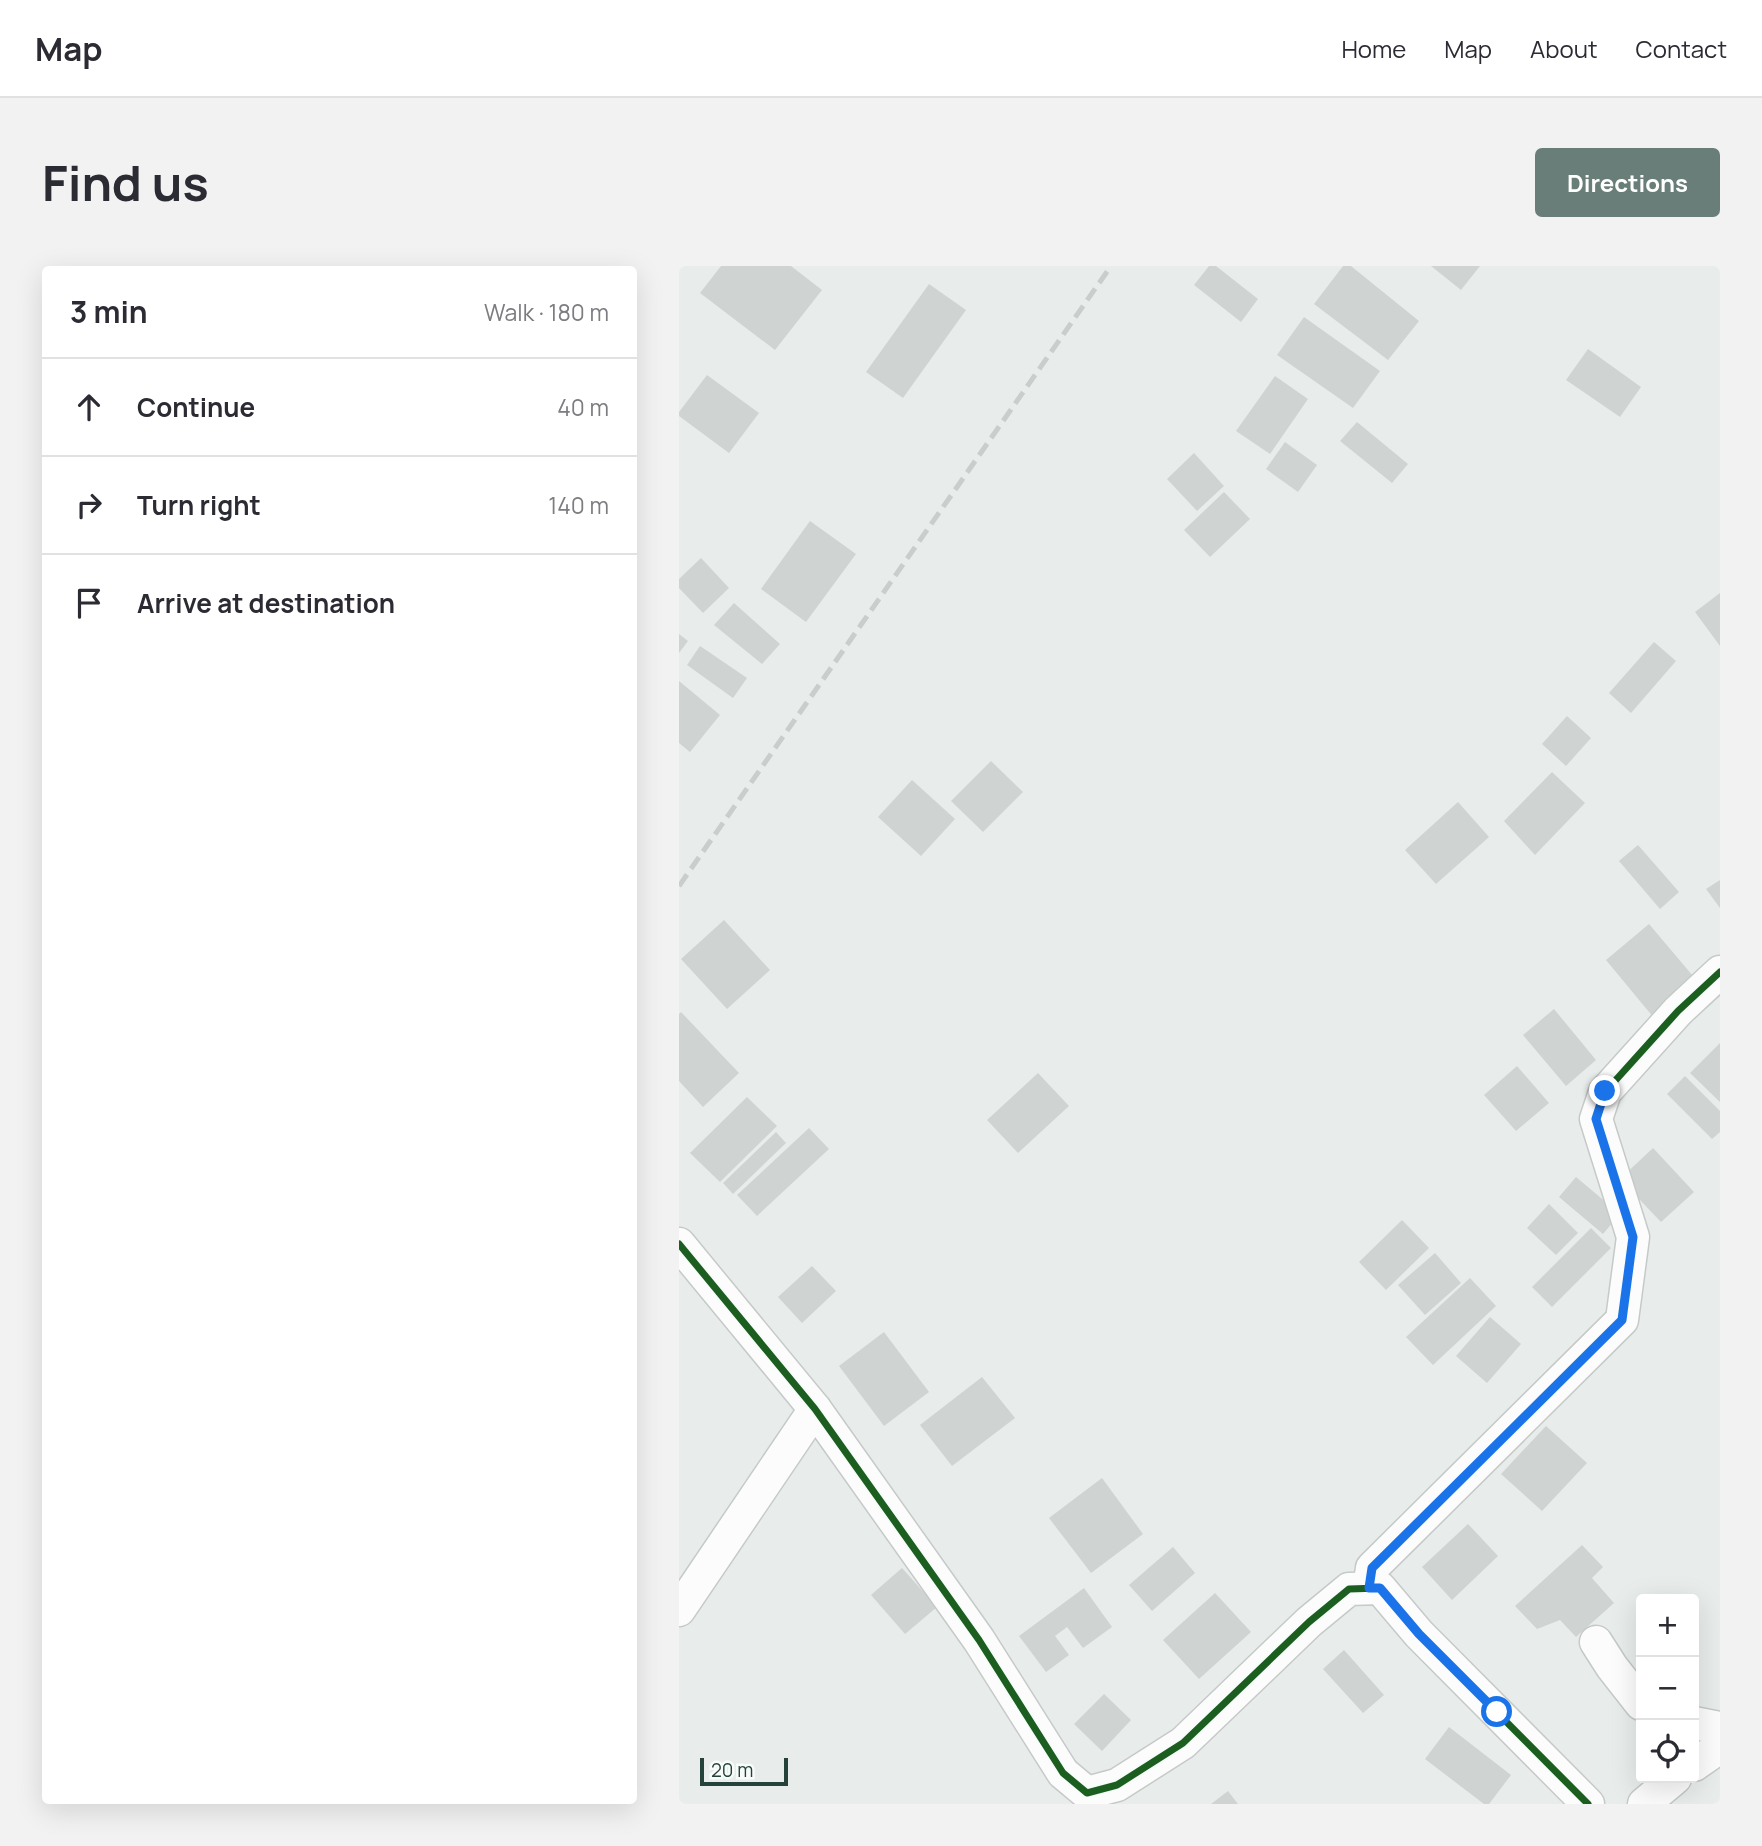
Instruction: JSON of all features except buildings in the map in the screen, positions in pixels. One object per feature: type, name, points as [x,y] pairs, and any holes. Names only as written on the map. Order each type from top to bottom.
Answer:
[{"type":"street","points":[[1369,1588],[1372,1568],[1622,1320],[1633,1237],[1596,1119],[1605,1091],[1678,1011],[1720,972]]},
{"type":"street","points":[[679,1244],[815,1409],[979,1640],[1063,1773],[1087,1793],[1117,1785],[1183,1744],[1319,1614],[1349,1589],[1380,1588],[1419,1634],[1588,1804]]},
{"type":"street","points":[[679,1610],[815,1409]]},
{"type":"street","points":[[1596,1642],[1636,1698]]},
{"type":"street","points":[[1699,1724],[1720,1728]]},
{"type":"street","points":[[1699,1762],[1720,1747]]},
{"type":"street","points":[[1644,1804],[1669,1783]]},
{"type":"railway","points":[[679,886],[1111,266]]},
{"type":"cycle path","points":[[1369,1588],[1372,1568],[1622,1320],[1633,1237],[1596,1119],[1605,1092],[1678,1011],[1720,972]]},
{"type":"cycle path","points":[[679,1244],[815,1409],[979,1640],[1063,1773],[1087,1793],[1117,1785],[1183,1743],[1309,1622],[1349,1589],[1380,1588],[1419,1634],[1588,1804]]},
{"type":"route","points":[[1497,1712],[1419,1634],[1380,1588],[1369,1588],[1372,1568],[1622,1320],[1633,1237],[1596,1119],[1605,1091]]}]
